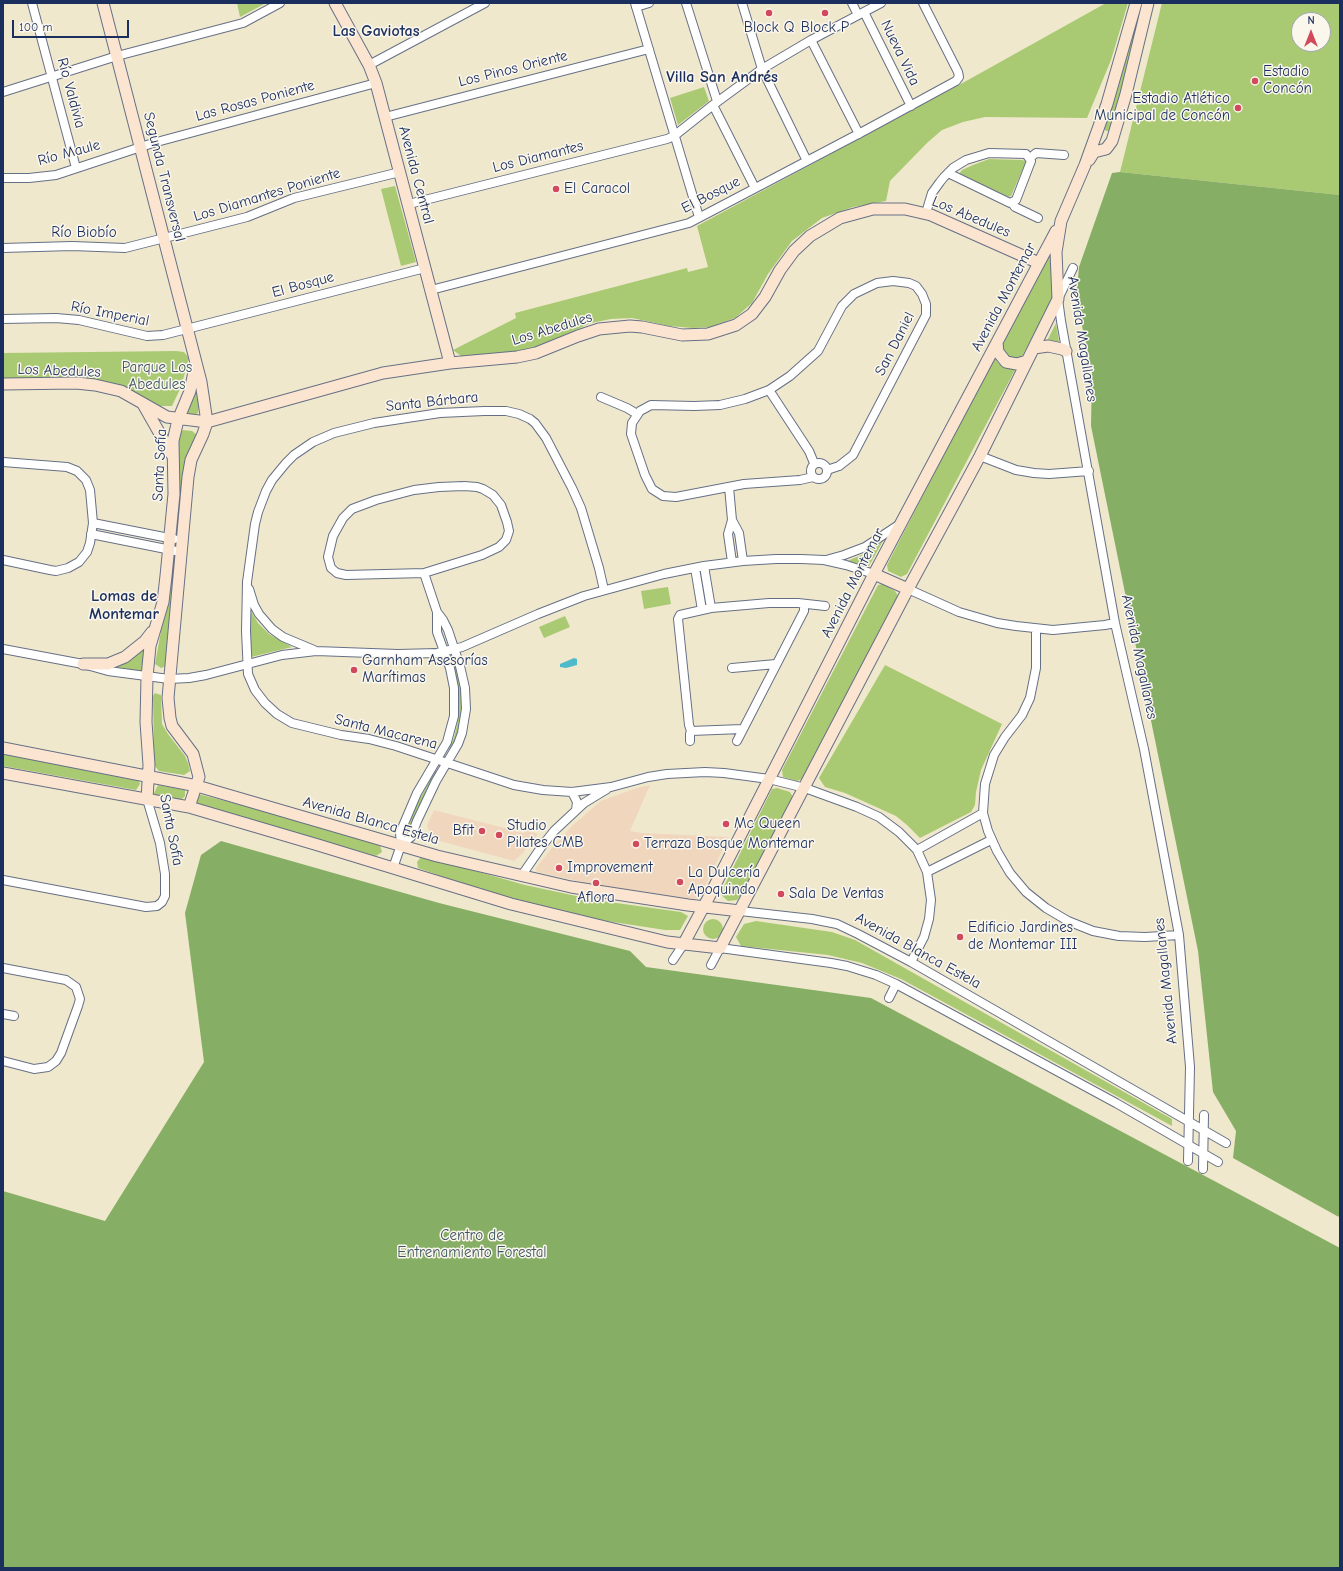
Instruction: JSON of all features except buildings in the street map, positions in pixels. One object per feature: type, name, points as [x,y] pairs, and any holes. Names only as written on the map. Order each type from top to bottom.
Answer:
[{"type":"main road","name":"Segunda Transversal","points":[[103,3],[195,358]]},
{"type":"main road","name":"Avenida Central","points":[[335,3],[369,65],[376,83],[450,363]]},
{"type":"main road","name":"Avenida Magallanes","points":[[1058,299],[1056,252],[1061,221],[1085,165],[1100,123],[1115,79],[1136,3]]},
{"type":"main road","name":"Avenida Magallanes","points":[[1085,165],[1094,152],[1109,147],[1114,136],[1126,94],[1148,3]]},
{"type":"main road","points":[[1100,123],[1101,133],[1104,136],[1114,136]]},
{"type":"main road","name":"Los Abedules","points":[[3,384],[76,383],[95,385],[121,391],[167,417],[178,420],[207,422],[383,373],[450,363],[517,357],[536,353],[588,332],[609,327],[642,327],[690,336],[718,332],[736,325],[752,314],[761,303],[780,270],[794,251],[810,236],[830,223],[851,214],[873,209],[895,208],[928,214],[1039,263]]},
{"type":"main road","name":"Avenida Montemar","points":[[683,944],[704,906],[900,524],[1061,221]]},
{"type":"main road","points":[[3,773],[189,807],[511,904],[611,929],[683,944],[720,948],[908,589],[980,456],[1058,299]]},
{"type":"main road","points":[[997,343],[998,352],[1006,362],[1017,364],[1026,361]]},
{"type":"main road","points":[[1034,348],[1048,346],[1066,351]]},
{"type":"main road","name":"Santa Sofía","points":[[147,799],[149,765],[146,722],[147,676],[150,646],[163,602],[169,550],[174,494],[173,441],[178,420],[190,391],[195,358]]},
{"type":"main road","name":"Santa Sofía","points":[[189,807],[199,777],[193,754],[172,726],[168,698],[191,460],[207,422],[202,382],[195,358]]},
{"type":"main road","points":[[142,404],[173,457]]},
{"type":"main road","points":[[874,574],[908,589]]},
{"type":"main road","points":[[83,664],[108,664],[125,657],[146,641],[155,628]]},
{"type":"main road","name":"Avenida Blanca Estela","points":[[3,748],[196,786],[436,856],[587,890],[740,911]]},
{"type":"street","name":"Río Valdivia","points":[[32,3],[76,168]]},
{"type":"street","points":[[3,92],[117,56],[243,23],[280,3]]},
{"type":"street","points":[[369,65],[485,3]]},
{"type":"street","points":[[649,3],[636,5],[699,217]]},
{"type":"street","points":[[686,3],[715,103],[755,188]]},
{"type":"street","points":[[742,3],[762,69],[807,161]]},
{"type":"street","name":"Nueva Vida","points":[[852,3],[861,14],[911,106]]},
{"type":"street","points":[[674,136],[715,103],[762,69],[811,40],[881,3]]},
{"type":"street","name":"El Bosque","points":[[431,290],[689,223],[859,134],[956,81],[959,77],[958,72],[923,3]]},
{"type":"street","points":[[811,40],[859,134]]},
{"type":"street","name":"Los Pinos Oriente","points":[[385,117],[649,49]]},
{"type":"street","name":"Las Rosas Poniente","points":[[141,147],[376,83]]},
{"type":"street","name":"Los Diamantes","points":[[409,204],[674,136]]},
{"type":"street","name":"Río Maule","points":[[3,178],[30,178],[56,175],[141,147]]},
{"type":"street","points":[[928,214],[937,194],[935,189],[948,173],[960,164],[980,155],[989,153],[1026,154],[1030,158],[1031,164],[1016,200],[1012,203]]},
{"type":"street","points":[[1030,158],[1036,153],[1064,155]]},
{"type":"street","name":"Los Diamantes Poniente","points":[[165,239],[247,218],[294,198],[400,172]]},
{"type":"street","points":[[948,173],[1008,203],[1012,203],[1015,207],[1038,218]]},
{"type":"street","name":"Río Biobío","points":[[3,248],[72,246],[125,248],[165,239]]},
{"type":"street","name":"El Bosque","points":[[188,330],[425,268]]},
{"type":"street","points":[[1058,299],[1073,268]]},
{"type":"street","name":"San Daniel","points":[[893,281],[909,283],[916,286],[922,294],[926,304],[926,315],[864,434],[849,459],[839,466],[827,470],[826,475],[821,479],[813,477],[800,480],[730,486],[672,498],[655,492],[645,475],[632,434],[632,423],[637,414],[651,405],[720,405],[745,399],[769,390],[790,376],[814,355],[842,306],[858,292],[877,283],[893,281]]},
{"type":"street","name":"Avenida Magallanes","points":[[1058,299],[1115,623],[1144,749],[1179,936],[1190,1067],[1188,1161]]},
{"type":"street","name":"Río Imperial","points":[[3,319],[56,318],[79,320],[147,336],[163,336],[188,330]]},
{"type":"street","points":[[769,390],[809,451],[814,464],[811,470],[813,477]]},
{"type":"street","points":[[601,398],[627,408],[637,414]]},
{"type":"street","name":"Santa Bárbara","points":[[247,663],[247,582],[252,544],[262,501],[272,480],[279,471],[303,448],[334,433],[374,423],[440,413],[506,411],[519,414],[535,423],[555,453],[581,508],[604,590]]},
{"type":"street","points":[[980,456],[1016,470],[1034,473],[1048,474],[1089,471]]},
{"type":"street","points":[[3,462],[67,467],[77,471],[86,480],[90,490],[92,523],[91,534],[86,552],[79,562],[68,568],[56,571],[3,560]]},
{"type":"street","points":[[814,464],[823,463],[827,470]]},
{"type":"street","points":[[464,486],[483,489],[493,495],[501,505],[508,526],[508,535],[503,544],[495,550],[482,555],[424,573],[346,575],[337,573],[329,565],[328,557],[336,530],[343,518],[352,509],[401,493],[432,487],[464,486]]},
{"type":"street","points":[[730,486],[732,520],[728,534],[732,562]]},
{"type":"street","points":[[732,520],[739,533],[743,561]]},
{"type":"street","points":[[92,523],[182,541]]},
{"type":"street","points":[[824,560],[844,555],[864,547],[900,524]]},
{"type":"street","points":[[91,534],[181,552]]},
{"type":"street","points":[[3,650],[83,664],[108,671],[169,679],[206,676],[247,663],[282,655],[316,651],[398,654],[454,649],[584,596],[664,574],[704,566],[732,562],[776,559],[824,560],[854,567],[874,574]]},
{"type":"street","points":[[704,566],[710,608]]},
{"type":"street","points":[[695,568],[702,610]]},
{"type":"street","points":[[401,846],[411,837],[436,781],[458,744],[466,709],[463,680],[454,649],[448,630],[437,612],[424,573]]},
{"type":"street","name":"Santa Bárbara","points":[[247,582],[254,605],[259,614],[272,629],[294,642],[316,651]]},
{"type":"street","points":[[908,589],[942,605],[997,623],[1053,630],[1115,623]]},
{"type":"street","points":[[690,741],[691,731],[689,725],[678,619],[682,614],[710,608],[769,603],[825,606]]},
{"type":"street","points":[[737,741],[804,611],[804,604]]},
{"type":"street","points":[[393,868],[401,846],[400,833],[417,793],[450,734],[455,707],[453,678],[437,632],[437,612]]},
{"type":"street","points":[[1036,629],[1036,668],[1033,688],[1022,715],[999,746],[990,765],[985,784],[983,813],[991,840],[1003,862],[1026,892],[1046,908],[1068,922],[1093,931],[1119,936],[1179,936]]},
{"type":"street","name":"Santa Macarena","points":[[247,663],[251,682],[259,697],[284,719],[300,726],[389,744],[448,762],[514,785],[543,790],[572,792],[611,787],[648,777],[686,773],[724,773],[769,779],[805,788],[874,814],[899,832],[916,850],[927,872],[931,900],[929,919],[924,937],[911,962]]},
{"type":"street","points":[[732,668],[776,664]]},
{"type":"street","points":[[691,731],[742,729]]},
{"type":"street","name":"Santa Macarena","points":[[522,875],[554,831],[592,797],[611,787]]},
{"type":"street","points":[[572,792],[577,802],[576,810]]},
{"type":"street","name":"Santa Sofía","points":[[3,880],[132,905],[151,907],[160,904],[164,899],[165,874],[160,843],[147,799]]},
{"type":"street","points":[[916,850],[983,813]]},
{"type":"street","points":[[927,872],[991,840]]},
{"type":"street","name":"Avenida Blanca Estela","points":[[740,911],[812,919],[837,924],[911,962],[1226,1143]]},
{"type":"street","name":"Avenida Montemar","points":[[673,960],[683,944]]},
{"type":"street","points":[[711,965],[720,948],[847,966],[876,975],[896,984],[1116,1103],[1218,1162]]},
{"type":"street","points":[[3,968],[66,980],[76,988],[80,999],[62,1053],[56,1061],[48,1067],[34,1069],[3,1061]]},
{"type":"street","points":[[889,998],[896,984]]},
{"type":"street","points":[[3,1014],[14,1016]]},
{"type":"street","points":[[1203,1169],[1204,1115]]},
{"type":"shaded area","points":[[650,785],[630,831],[642,833],[729,837],[699,898],[693,899],[605,887],[537,872],[536,868],[552,848],[573,825],[601,801]]},
{"type":"shaded area","points":[[434,810],[524,833],[525,830],[538,834],[522,854],[514,861],[432,839],[427,825]]},
{"type":"green space","points":[[237,3],[266,3],[240,17]]},
{"type":"green space","points":[[1106,3],[1128,3],[1111,60],[1087,118],[985,117],[963,122],[942,130],[927,143],[890,181],[886,201],[853,207],[822,218],[792,241],[768,274],[752,303],[735,318],[710,327],[692,328],[669,326],[632,318],[611,319],[591,323],[545,344],[519,352],[461,356],[453,350],[516,318],[515,313],[687,268],[688,272],[708,267],[697,226],[968,80]]},
{"type":"green space","points":[[1139,3],[1144,3],[1111,131],[1106,131],[1103,126]]},
{"type":"green space","name":"Estadio Atlético Municipal de Concón","points":[[1162,3],[1340,3],[1340,195],[1120,172]]},
{"type":"green space","points":[[704,87],[709,101],[678,125],[670,98]]},
{"type":"green space","points":[[989,159],[1025,161],[1011,196],[1008,197],[959,174],[962,170]]},
{"type":"green space","points":[[1120,172],[1340,195],[1340,1217],[1233,1158],[1236,1131],[1213,1092],[1198,951],[1091,426],[1092,371],[1076,299],[1079,267],[1112,173]]},
{"type":"green space","points":[[395,186],[416,262],[401,266],[381,189]]},
{"type":"green space","points":[[1050,253],[1054,297],[1021,358],[1016,360],[1008,358],[1001,347]]},
{"type":"green space","points":[[1056,323],[1059,342],[1047,341]]},
{"type":"green space","name":"Parque Los Abedules","points":[[184,352],[189,358],[181,387],[172,406],[160,406],[77,380],[41,378],[3,379],[3,353]]},
{"type":"green space","points":[[995,356],[998,363],[1003,366],[1016,368],[907,574],[901,577],[888,571],[887,565]]},
{"type":"green space","points":[[197,387],[200,398],[198,413],[193,416],[185,412]]},
{"type":"green space","points":[[183,430],[192,431],[197,435],[189,450],[185,468],[179,530],[175,529],[176,451],[179,435]]},
{"type":"green space","points":[[883,541],[869,566],[847,561],[869,552]]},
{"type":"green space","points":[[175,561],[166,666],[161,668],[155,664],[161,631],[169,602],[172,562]]},
{"type":"green space","points":[[883,584],[895,591],[898,596],[802,779],[797,781],[783,777],[782,770],[878,585]]},
{"type":"green space","points":[[668,587],[671,604],[644,609],[641,591]]},
{"type":"green space","points":[[251,611],[258,623],[269,634],[292,647],[251,657]]},
{"type":"green space","points":[[565,616],[570,627],[544,638],[539,627]]},
{"type":"green space","points":[[145,644],[141,671],[109,666]]},
{"type":"green space","points":[[452,660],[454,661],[460,681],[463,710],[457,739],[450,750],[449,748],[454,738],[458,721],[459,709],[459,695]]},
{"type":"green space","points":[[885,665],[1002,724],[981,770],[976,792],[975,805],[971,812],[920,838],[896,816],[845,793],[825,787],[819,778]]},
{"type":"green space","points":[[155,693],[161,695],[162,724],[185,756],[188,763],[190,771],[184,775],[159,771],[154,765],[153,696]]},
{"type":"green space","points":[[3,754],[139,781],[140,784],[136,790],[3,766]]},
{"type":"green space","points":[[435,771],[437,772],[428,789],[410,832],[407,831],[416,806]]},
{"type":"green space","points":[[158,785],[185,790],[185,796],[180,801],[153,795]]},
{"type":"green space","points":[[777,788],[790,792],[793,797],[745,889],[737,900],[728,901],[720,894],[772,789]]},
{"type":"green space","points":[[198,794],[265,811],[380,845],[382,852],[376,856],[196,804]]},
{"type":"green space","name":"Centro de Entrenamiento Forestal","points":[[221,841],[439,903],[630,951],[646,967],[871,998],[1340,1248],[1340,1568],[3,1568],[3,1191],[105,1221],[204,1062],[185,913],[201,855]]},
{"type":"green space","points":[[422,856],[525,885],[595,900],[681,912],[688,916],[680,930],[665,930],[600,920],[487,892],[418,868],[417,862]]},
{"type":"green space","points":[[709,919],[717,919],[723,925],[723,933],[717,939],[709,939],[703,933],[703,925]]},
{"type":"green space","points":[[756,921],[832,932],[855,940],[1172,1119],[1172,1126],[901,979],[862,963],[828,955],[741,946],[736,937],[744,924]]},
{"type":"water","points":[[574,658],[577,659],[577,665],[566,668],[560,667],[560,664]]},
{"type":"place","name":"Block Q","points":[[769,13]]},
{"type":"place","name":"Block P","points":[[825,13]]},
{"type":"place","name":"Estadio Concón","points":[[1255,81]]},
{"type":"place","name":"Estadio Atlético Municipal de Concón","points":[[1238,108]]},
{"type":"place","name":"El Caracol","points":[[556,189]]},
{"type":"place","name":"Garnham Asesorías Marítimas","points":[[354,670]]},
{"type":"place","name":"Mc Queen","points":[[726,824]]},
{"type":"place","name":"Bfit","points":[[482,831]]},
{"type":"place","name":"Studio Pilates CMB","points":[[499,835]]},
{"type":"place","name":"Terraza Bosque Montemar","points":[[636,844]]},
{"type":"place","name":"Improvement","points":[[559,868]]},
{"type":"place","name":"La Dulcería Apoquindo","points":[[680,882]]},
{"type":"place","name":"Aflora","points":[[596,883]]},
{"type":"place","name":"Sala De Ventas","points":[[781,894]]},
{"type":"place","name":"Edificio Jardines de Montemar III","points":[[960,937]]},
{"type":"district","name":"Las Gaviotas","points":[[376,31]]},
{"type":"district","name":"Villa San Andrés","points":[[722,77]]},
{"type":"district","name":"Lomas de Montemar","points":[[124,605]]}]
